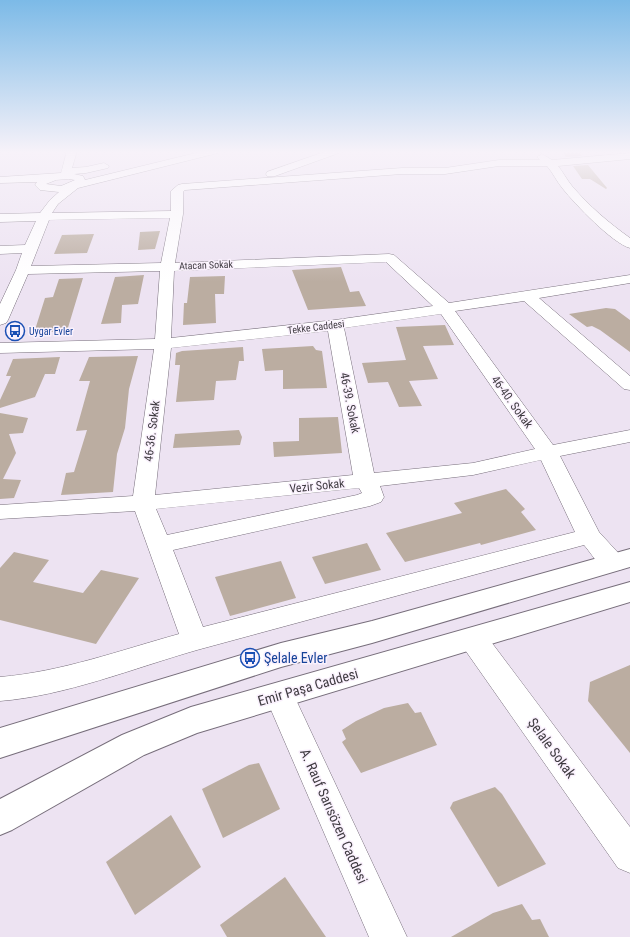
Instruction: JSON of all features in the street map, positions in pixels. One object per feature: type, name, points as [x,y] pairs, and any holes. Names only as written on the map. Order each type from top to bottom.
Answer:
[{"type":"main road","points":[[0,743],[281,656],[372,632],[622,560]]},
{"type":"main road","name":"Emir Paşa Caddesi","points":[[0,818],[133,745],[191,721],[630,592]]},
{"type":"street","points":[[44,195],[44,217]]},
{"type":"street","points":[[0,320],[44,217],[60,195]]},
{"type":"street","name":"46-36. Sokak","points":[[177,195],[177,214],[167,267],[163,344],[143,503],[194,640]]},
{"type":"street","points":[[574,195],[609,229],[630,244]]},
{"type":"street","points":[[0,218],[177,214]]},
{"type":"street","points":[[0,250],[30,249]]},
{"type":"street","name":"Atacan Sokak","points":[[22,270],[167,267],[389,258]]},
{"type":"street","name":"46-40. Sokak","points":[[389,258],[444,307],[548,452],[589,536],[622,560]]},
{"type":"street","name":"Tekke Caddesi","points":[[0,348],[163,344],[335,325],[630,279]]},
{"type":"street","points":[[527,296],[626,377]]},
{"type":"street","name":"46-39. Sokak","points":[[159,545],[362,501],[373,497],[372,490],[365,481],[335,325]]},
{"type":"street","name":"Vezir Sokak","points":[[0,512],[143,503],[365,481],[474,468],[630,436]]},
{"type":"street","points":[[0,689],[13,688],[63,678],[194,640],[589,536]]},
{"type":"street","name":"Şelale Sokak","points":[[474,639],[630,856]]},
{"type":"street","name":"A. Rauf Sarısözen Caddesi","points":[[280,696],[388,937]]},
{"type":"building","points":[[160,231],[155,249],[138,250],[140,232]]},
{"type":"building","points":[[94,234],[87,253],[54,254],[62,235]]},
{"type":"building","points":[[341,267],[350,292],[359,291],[366,306],[308,310],[292,270]]},
{"type":"building","points":[[144,275],[138,304],[122,305],[121,323],[101,324],[115,277]]},
{"type":"building","points":[[225,276],[224,294],[215,294],[216,323],[183,325],[184,303],[187,303],[190,277]]},
{"type":"building","points":[[83,278],[67,331],[34,333],[45,298],[53,297],[59,279]]},
{"type":"building","points":[[606,308],[615,309],[630,320],[630,352],[600,330],[592,326],[587,327],[569,314]]},
{"type":"building","points":[[445,325],[454,345],[423,346],[438,379],[409,381],[422,406],[399,407],[388,382],[368,383],[362,363],[406,360],[396,327]]},
{"type":"building","points":[[313,346],[316,350],[322,351],[327,388],[283,389],[283,370],[265,371],[262,349]]},
{"type":"building","points":[[243,347],[244,361],[239,361],[236,380],[216,381],[214,400],[176,402],[180,365],[175,365],[176,353],[182,351]]},
{"type":"building","points":[[138,356],[129,389],[125,428],[117,454],[113,492],[61,495],[66,473],[74,472],[87,430],[76,431],[90,381],[79,381],[89,357]]},
{"type":"building","points":[[60,357],[55,374],[45,374],[35,397],[0,408],[0,400],[11,376],[6,376],[13,359]]},
{"type":"building","points":[[0,413],[28,418],[23,433],[9,434],[16,453],[3,479],[21,480],[14,498],[0,499]]},
{"type":"building","points":[[338,417],[342,453],[274,457],[273,442],[299,441],[299,418]]},
{"type":"building","points":[[239,430],[242,437],[240,445],[173,448],[175,434]]},
{"type":"building","points":[[506,489],[525,509],[521,512],[536,530],[481,545],[480,543],[405,562],[386,533],[462,513],[454,503]]},
{"type":"building","points":[[367,543],[381,570],[325,584],[312,557]]},
{"type":"building","points":[[14,552],[49,560],[33,582],[83,593],[101,570],[139,578],[96,644],[0,620],[0,568]]},
{"type":"building","points":[[281,561],[296,598],[230,616],[215,577]]},
{"type":"building","points":[[630,665],[630,753],[588,701],[590,682]]},
{"type":"building","points":[[408,703],[415,713],[421,712],[437,745],[361,773],[342,742],[346,739],[342,730],[356,721],[384,708]]},
{"type":"building","points":[[259,763],[280,809],[223,838],[202,789],[249,765]]},
{"type":"building","points":[[495,787],[502,794],[546,864],[498,887],[450,808],[453,802]]},
{"type":"building","points":[[171,815],[201,867],[135,915],[106,862]]},
{"type":"building","points":[[285,877],[326,937],[227,937],[220,925]]},
{"type":"building","points":[[522,904],[532,920],[540,919],[549,937],[451,937],[493,913]]},
{"type":"place","name":"Uygar Evler","points":[[15,331]]},
{"type":"place","name":"Şelale Evler","points":[[250,658]]}]
